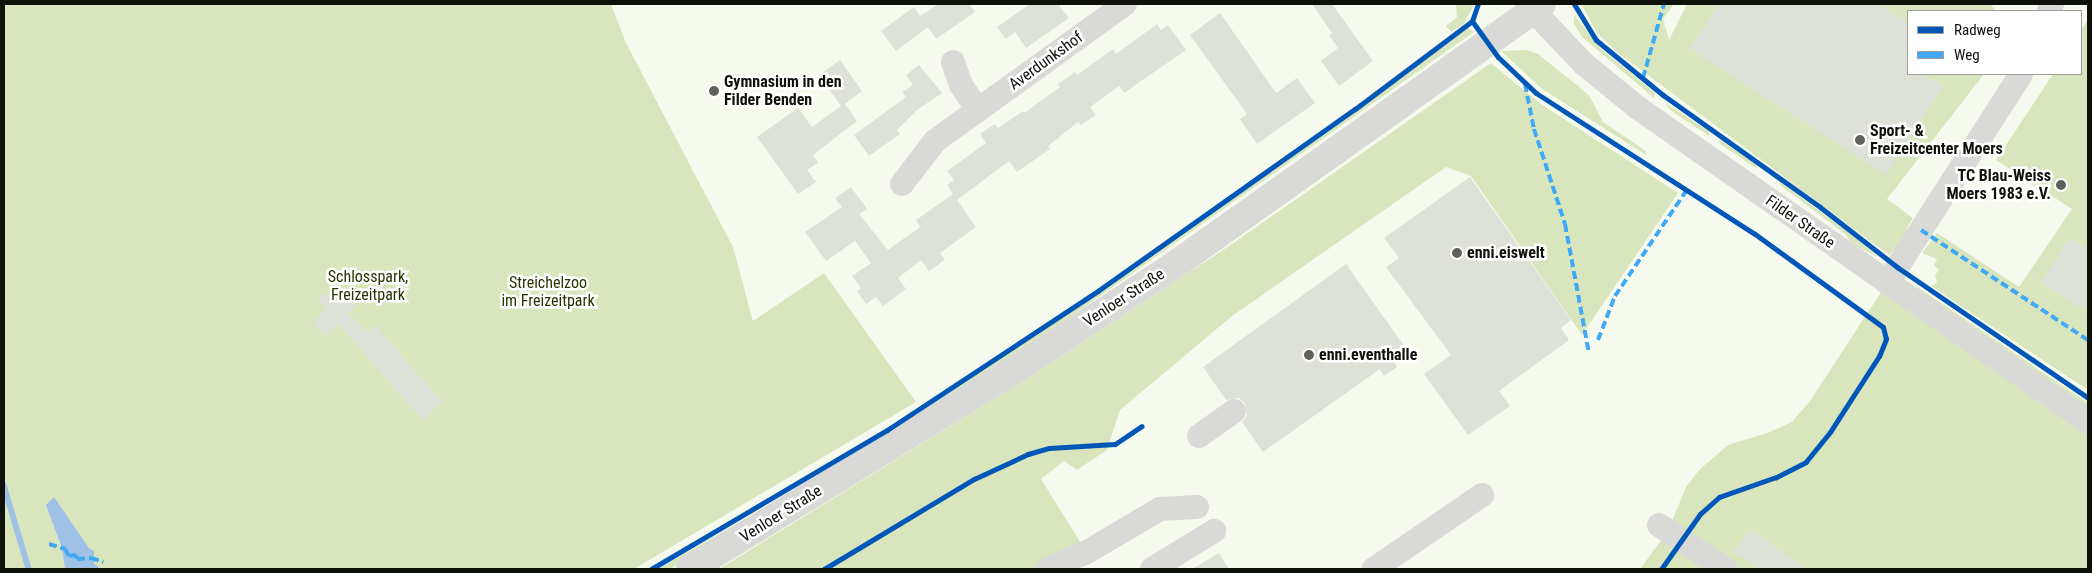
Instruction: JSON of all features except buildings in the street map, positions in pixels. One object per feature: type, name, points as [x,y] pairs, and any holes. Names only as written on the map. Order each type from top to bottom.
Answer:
[{"type":"main road","name":"Venloer Straße","points":[[690,569],[1024,364],[1179,262],[1534,6]]},
{"type":"street","name":"Filder Straße","points":[[1534,6],[1584,64],[1638,108],[2088,422]]},
{"type":"street","name":"Averdunkshof","points":[[902,184],[935,141],[1116,7]]},
{"type":"street","points":[[953,62],[961,85],[978,110]]},
{"type":"street","points":[[1887,283],[2020,75]]},
{"type":"street","points":[[1200,436],[1234,411]]},
{"type":"street","points":[[1374,569],[1482,494]]},
{"type":"street","points":[[1047,569],[1087,552],[1160,509],[1197,507]]},
{"type":"street","points":[[1659,525],[1725,569]]},
{"type":"street","points":[[1152,569],[1214,531]]},
{"type":"green space","name":"Schlosspark, Freizeitpark","points":[[4,4],[611,4],[626,43],[733,247],[753,321],[824,273],[916,402],[634,569],[4,569]]},
{"type":"green space","points":[[1456,4],[1475,4],[1463,25],[1451,32],[1446,26],[1457,17]]},
{"type":"green space","name":"Sport- & Freizeitcenter Moers","points":[[1581,4],[1674,4],[1663,19],[1669,40],[1687,4],[1990,4],[1995,10],[1907,10],[1907,75],[1983,75],[1887,199],[1913,218],[1907,228],[1909,235],[1889,255],[1617,52],[1597,33]]},
{"type":"green space","points":[[1574,15],[1600,48],[1655,93],[1654,98],[1582,37],[1574,24]]},
{"type":"green space","name":"TC Blau-Weiss Moers 1983 e.V.","points":[[2088,19],[2088,390],[1931,286],[1937,283],[1935,275],[1939,270],[1934,265],[1937,259],[1922,253],[1937,233],[2019,287],[2072,209],[1996,160],[2052,75],[2082,75],[2082,29]]},
{"type":"green space","points":[[1468,28],[1474,32],[1018,354],[797,496],[670,569],[658,569],[785,496],[991,365],[1360,108]]},
{"type":"green space","points":[[1527,50],[1538,54],[1589,95],[1603,122],[1646,151],[1646,155],[1542,89],[1501,51]]},
{"type":"green space","points":[[1491,63],[1541,104],[1678,193],[1582,335],[1471,176],[1446,167],[1232,316],[1120,410],[1107,450],[1077,470],[1064,461],[1041,479],[1084,548],[1039,569],[719,569],[1033,375],[1232,244]]},
{"type":"green space","points":[[1665,103],[1709,131],[1709,136],[1670,110]]},
{"type":"green space","points":[[1719,139],[1756,164],[1757,169],[1720,144]]},
{"type":"green space","points":[[1780,182],[1854,236],[1878,257],[1852,244],[1845,234],[1780,185]]},
{"type":"green space","points":[[1887,283],[2088,422],[2088,569],[1640,569],[1668,531],[1686,487],[1700,469],[1728,445],[1770,432],[1792,422],[1810,401]]},
{"type":"green space","points":[[1916,286],[2088,403],[2088,409],[1920,292]]},
{"type":"water","points":[[54,497],[89,548],[94,551],[94,564],[101,569],[65,569],[62,548],[46,505]]},
{"type":"waterway","points":[[4,485],[29,569]]},
{"type":"marked path","points":[[1643,78],[1664,4]]},
{"type":"marked path","points":[[1525,84],[1534,129],[1565,224],[1589,354]]},
{"type":"marked path","points":[[1598,340],[1615,296],[1686,191]]},
{"type":"marked path","points":[[1921,230],[2088,340]]},
{"type":"marked path","points":[[49,544],[65,549],[69,556],[76,555],[77,559],[91,558],[103,562]]},
{"type":"cycle path","points":[[651,569],[887,430],[1099,290],[1355,109],[1472,21],[1478,4]]},
{"type":"cycle path","points":[[1574,4],[1596,40],[1663,95],[1820,207],[1897,267],[2088,398]]},
{"type":"cycle path","points":[[1472,21],[1498,57],[1536,93],[1755,234],[1883,327],[1886,339],[1879,356],[1830,432],[1806,462],[1776,477],[1719,497],[1700,514],[1661,569]]},
{"type":"cycle path","points":[[824,569],[974,479],[1028,454],[1049,448],[1115,444],[1142,426]]},
{"type":"place","name":"Gymnasium in den Filder Benden","points":[[714,91]]},
{"type":"place","name":"Sport- & Freizeitcenter Moers","points":[[1860,140]]},
{"type":"place","name":"TC Blau-Weiss Moers 1983 e.V.","points":[[2061,185]]},
{"type":"place","name":"enni.eiswelt","points":[[1457,253]]},
{"type":"place","name":"enni.eventhalle","points":[[1309,355]]},
{"type":"park label","name":"Streichelzoo im Freizeitpark","points":[[548,292]]}]
